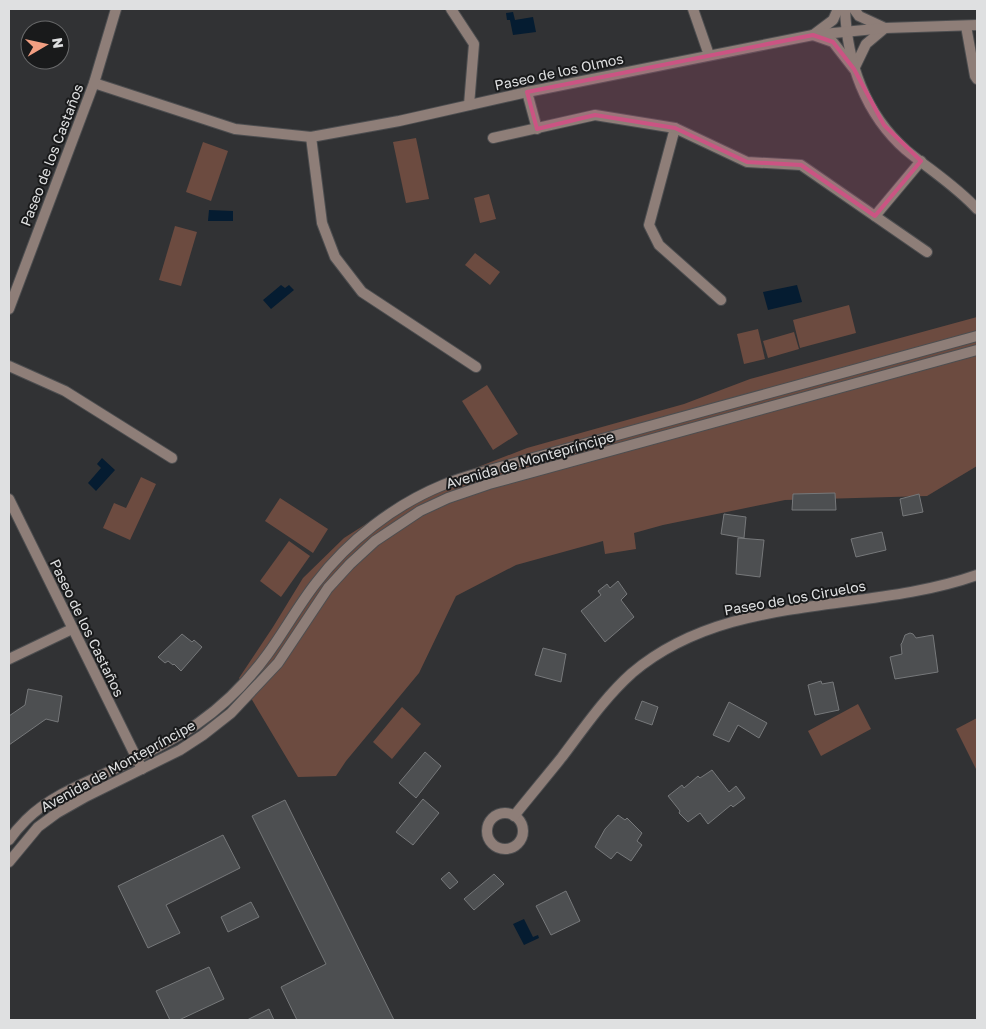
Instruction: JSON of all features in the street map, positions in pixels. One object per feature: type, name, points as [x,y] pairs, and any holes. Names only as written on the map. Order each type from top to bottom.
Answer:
[{"type":"street","name":"Paseo de los Castaños","points":[[9,309],[94,83],[116,9]]},
{"type":"street","points":[[451,9],[474,44],[469,105]]},
{"type":"street","points":[[693,9],[708,55]]},
{"type":"street","name":"Paseo de los Olmos","points":[[813,35],[833,20],[838,9]]},
{"type":"street","points":[[844,9],[846,31],[854,69],[866,98],[884,125],[905,149],[964,195],[977,209]]},
{"type":"street","name":"Paseo de los Olmos","points":[[854,9],[859,16],[885,28]]},
{"type":"street","name":"Paseo de los Olmos","points":[[94,83],[235,129],[311,137],[399,121],[527,92],[813,35],[885,28],[977,25]]},
{"type":"street","points":[[966,26],[975,61],[975,76],[977,79]]},
{"type":"street","points":[[854,69],[866,44],[885,28]]},
{"type":"street","points":[[813,35],[833,42],[854,69]]},
{"type":"street","points":[[527,92],[537,129]]},
{"type":"street","points":[[493,138],[595,115],[675,128],[747,162],[801,165],[927,252]]},
{"type":"street","points":[[675,128],[649,225],[659,244],[722,300]]},
{"type":"street","points":[[311,137],[322,223],[335,257],[362,292],[476,366]]},
{"type":"street","points":[[875,216],[921,161]]},
{"type":"street","name":"Avenida de Montepríncipe","points":[[9,840],[26,819],[51,801],[81,784],[175,738],[223,703],[267,656],[316,583],[342,553],[369,529],[396,510],[436,489],[486,470],[977,336]]},
{"type":"street","name":"Avenida de Montepríncipe","points":[[9,862],[38,827],[58,813],[87,796],[180,750],[203,736],[231,713],[278,663],[328,588],[350,564],[375,541],[420,511],[448,498],[489,484],[977,350]]},
{"type":"street","points":[[9,366],[65,391],[172,458]]},
{"type":"street","name":"Paseo de los Castaños","points":[[9,499],[142,769]]},
{"type":"street","name":"Paseo de los Ciruelos","points":[[514,816],[603,703],[617,688],[652,658],[674,644],[702,631],[726,623],[768,614],[910,592],[936,587],[977,575]]},
{"type":"street","points":[[9,660],[72,629]]},
{"type":"highlighted area","points":[[813,35],[833,42],[854,69],[884,125],[921,161],[875,216],[801,165],[747,162],[675,128],[595,115],[537,129],[527,92]]},
{"type":"shaded area","points":[[416,138],[429,199],[406,203],[393,142]]},
{"type":"shaded area","points":[[203,142],[228,151],[211,201],[186,192]]},
{"type":"shaded area","points":[[489,194],[496,219],[480,223],[474,198]]},
{"type":"shaded area","points":[[175,226],[197,232],[181,286],[159,280]]},
{"type":"shaded area","points":[[475,253],[500,272],[490,285],[465,265]]},
{"type":"shaded area","points":[[849,305],[856,333],[800,348],[793,320]]},
{"type":"shaded area","points":[[977,317],[977,466],[927,496],[785,500],[663,525],[634,533],[636,549],[605,554],[603,541],[516,565],[456,596],[419,673],[346,761],[336,776],[298,777],[239,678],[303,578],[344,538],[419,490],[527,448],[684,404],[750,379]]},
{"type":"shaded area","points":[[758,329],[765,359],[744,364],[737,334]]},
{"type":"shaded area","points":[[794,332],[799,349],[768,358],[763,341]]},
{"type":"shaded area","points":[[487,385],[518,434],[493,450],[462,401]]},
{"type":"shaded area","points":[[141,477],[156,484],[130,540],[103,528],[114,503],[126,508]]},
{"type":"shaded area","points":[[280,498],[328,529],[313,553],[265,521]]},
{"type":"shaded area","points":[[289,541],[310,556],[281,597],[260,581]]},
{"type":"shaded area","points":[[858,704],[871,729],[821,756],[808,731]]},
{"type":"shaded area","points":[[402,707],[421,724],[392,759],[373,742]]},
{"type":"shaded area","points":[[977,718],[977,771],[956,729]]},
{"type":"water","points":[[513,12],[515,20],[533,17],[536,32],[513,35],[510,20],[507,20],[506,13]]},
{"type":"water","points":[[209,210],[233,211],[233,221],[208,221]]},
{"type":"water","points":[[281,285],[285,288],[289,285],[294,290],[271,309],[263,300]]},
{"type":"water","points":[[797,285],[802,302],[768,310],[763,292]]},
{"type":"water","points":[[102,458],[115,470],[96,491],[88,483],[101,468],[97,464]]},
{"type":"water","points":[[524,919],[533,937],[538,935],[539,938],[524,945],[513,924]]},
{"type":"building","points":[[835,493],[836,510],[792,510],[793,494]]},
{"type":"building","points":[[919,494],[923,512],[903,516],[900,499]]},
{"type":"building","points":[[724,514],[746,517],[744,538],[721,534]]},
{"type":"building","points":[[882,532],[886,550],[856,557],[851,539]]},
{"type":"building","points":[[738,538],[764,540],[760,577],[736,574]]},
{"type":"building","points":[[618,581],[627,594],[621,600],[634,617],[605,642],[581,611],[601,595],[598,591],[607,584],[610,588]]},
{"type":"building","points":[[910,633],[916,638],[933,635],[938,672],[895,679],[890,657],[902,654],[901,644],[905,635]]},
{"type":"building","points":[[182,634],[192,642],[194,640],[202,647],[181,671],[174,664],[168,661],[165,663],[158,657]]},
{"type":"building","points":[[543,648],[566,654],[561,682],[535,675]]},
{"type":"building","points":[[821,681],[822,684],[833,682],[839,710],[815,715],[808,685]]},
{"type":"building","points":[[28,689],[62,696],[58,722],[46,719],[9,745],[9,716],[25,705]]},
{"type":"building","points":[[642,701],[658,707],[652,725],[635,719]]},
{"type":"building","points":[[729,702],[767,723],[759,738],[738,725],[729,742],[713,735]]},
{"type":"building","points":[[425,752],[441,766],[416,798],[399,783]]},
{"type":"building","points":[[712,770],[729,792],[736,786],[745,798],[733,807],[731,805],[708,824],[700,813],[688,822],[679,813],[680,811],[668,796],[682,785],[684,788],[698,776],[700,778]]},
{"type":"building","points":[[423,799],[439,813],[413,845],[396,832]]},
{"type":"building","points":[[285,800],[394,1020],[297,1020],[281,987],[326,964],[252,816]]},
{"type":"building","points":[[618,815],[625,820],[627,818],[642,833],[637,841],[642,845],[631,861],[617,852],[611,859],[595,847],[605,829]]},
{"type":"building","points":[[223,835],[240,868],[166,905],[180,933],[148,948],[118,886]]},
{"type":"building","points":[[449,872],[458,882],[450,889],[441,879]]},
{"type":"building","points":[[494,874],[504,884],[474,910],[464,899]]},
{"type":"building","points":[[566,891],[580,921],[551,935],[536,906]]},
{"type":"building","points":[[251,902],[259,917],[228,932],[221,917]]},
{"type":"building","points":[[209,967],[224,999],[179,1020],[170,1020],[156,991]]},
{"type":"building","points":[[269,1009],[274,1020],[247,1020]]}]
